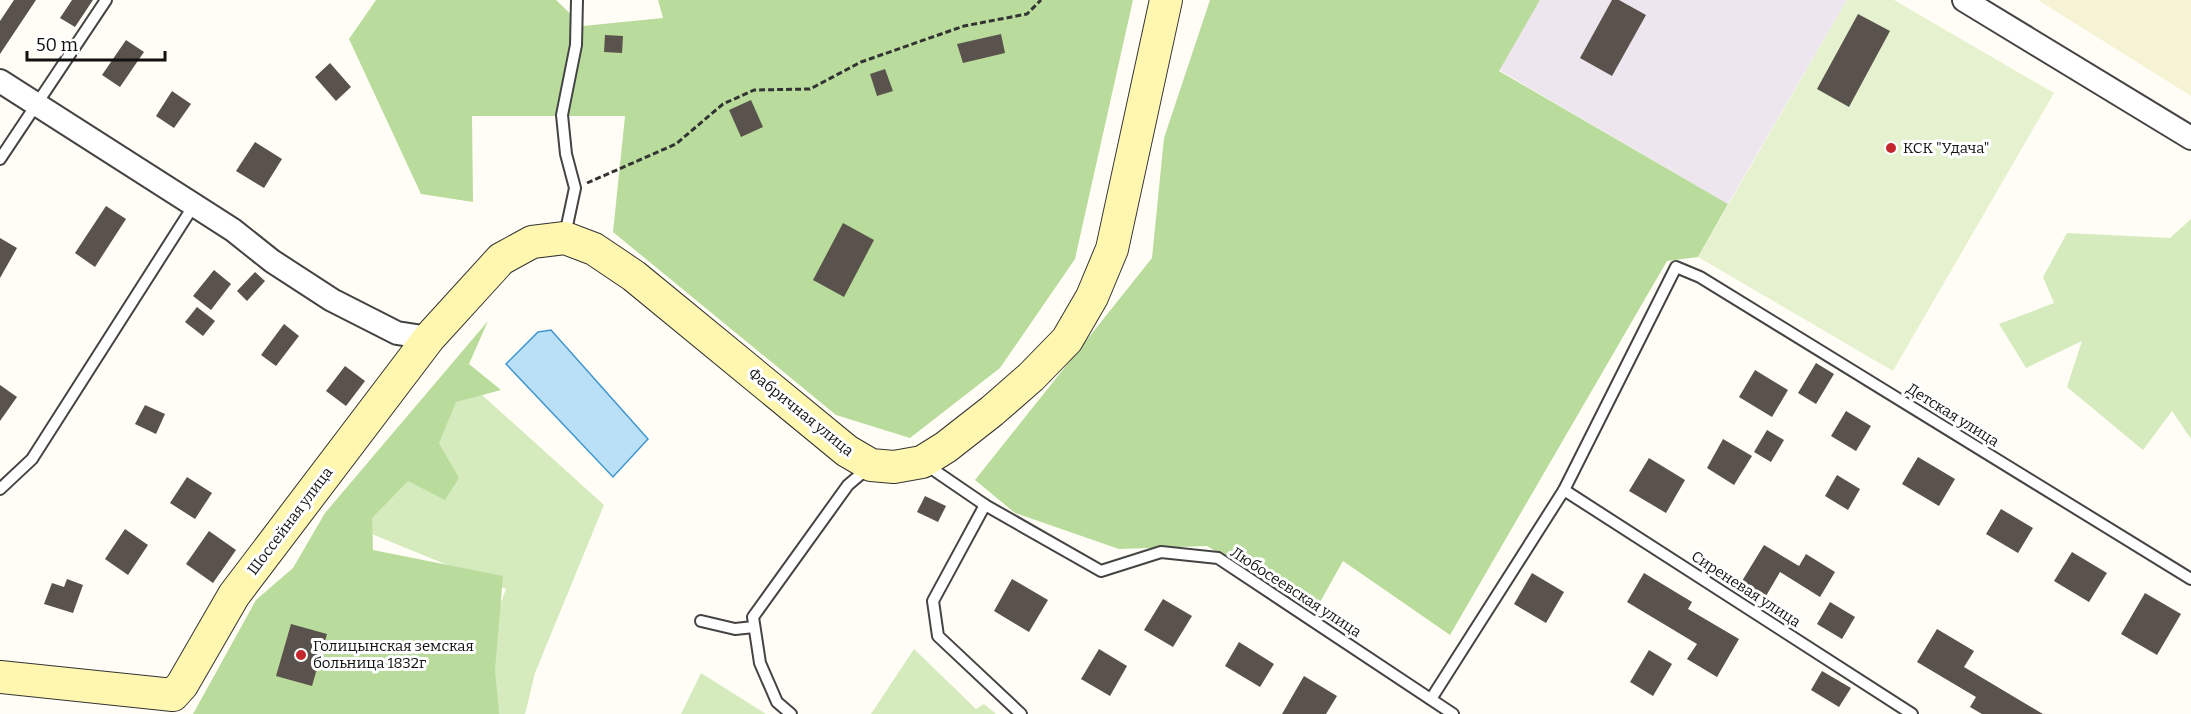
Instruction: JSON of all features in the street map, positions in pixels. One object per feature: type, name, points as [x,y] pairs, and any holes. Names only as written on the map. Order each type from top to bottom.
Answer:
[{"type":"street","name":"Фабричная улица","points":[[429,338],[501,259],[532,242],[565,238],[594,249],[634,276],[847,451],[871,465],[894,467],[922,462],[946,447],[1031,377],[1066,340],[1092,297],[1112,249],[1166,0]]},
{"type":"street","points":[[1964,0],[2191,138]]},
{"type":"street","points":[[0,81],[232,230],[272,261],[332,300],[397,333],[429,338]]},
{"type":"street","name":"Шоссейная улица","points":[[170,704],[234,595],[429,338]]},
{"type":"street","points":[[0,677],[170,704]]},
{"type":"lane","points":[[0,159],[106,0]]},
{"type":"lane","points":[[565,238],[575,188],[566,154],[562,115],[576,45],[577,0]]},
{"type":"lane","points":[[0,489],[32,459],[194,205]]},
{"type":"lane","name":"Детская улица","points":[[1564,490],[1676,267],[1700,277],[2191,579]]},
{"type":"lane","name":"Любосеевская улица","points":[[922,462],[985,505],[1101,571],[1161,552],[1218,558],[1453,714]]},
{"type":"lane","points":[[791,714],[777,702],[760,663],[753,617],[848,485],[871,465]]},
{"type":"lane","points":[[1431,699],[1564,490]]},
{"type":"lane","name":"Сиреневая улица","points":[[1564,490],[1912,714]]},
{"type":"lane","points":[[985,505],[933,602],[938,636],[1021,714]]},
{"type":"lane","points":[[701,621],[735,629],[754,627]]},
{"type":"path","points":[[575,188],[676,144],[723,104],[754,90],[810,89],[861,62],[964,26],[1027,14],[1041,0]]},
{"type":"shaded area","points":[[1540,0],[1847,0],[1728,204],[1499,70]]},
{"type":"shaded area","points":[[2038,0],[2191,0],[2191,96]]},
{"type":"green space","points":[[376,0],[556,0],[583,26],[663,18],[658,0],[1133,0],[1075,259],[1000,368],[910,438],[836,415],[613,232],[625,116],[472,116],[473,202],[421,194],[349,39]]},
{"type":"green space","points":[[1210,0],[1540,0],[1499,71],[1728,204],[1698,257],[1667,261],[1450,635],[1343,561],[1315,611],[1207,546],[1119,549],[1015,513],[975,480],[1152,258],[1164,138]]},
{"type":"green space","name":"КСК \"Удача\"","points":[[1847,0],[1894,0],[2054,93],[1893,371],[1698,257]]},
{"type":"green space","points":[[2191,219],[2191,439],[2172,411],[2143,450],[2067,387],[2082,341],[2026,368],[1999,324],[2054,303],[2043,277],[2067,233],[2170,238]]},
{"type":"green space","points":[[488,321],[469,364],[501,390],[456,402],[439,443],[459,478],[445,500],[408,481],[372,518],[373,550],[503,576],[495,670],[499,714],[193,714],[256,600],[293,568],[325,513]]},
{"type":"green space","points":[[460,375],[604,505],[535,673],[525,714],[459,714],[506,589],[357,528]]},
{"type":"green space","points":[[914,649],[976,709],[984,704],[996,714],[871,714]]},
{"type":"green space","points":[[701,673],[766,714],[681,714]]},
{"type":"water","points":[[551,330],[648,439],[613,477],[506,364],[538,332]]},
{"type":"building","points":[[14,0],[36,0],[0,54],[0,21]]},
{"type":"building","points":[[72,0],[93,0],[75,27],[60,18]]},
{"type":"building","points":[[1612,0],[1619,0],[1646,15],[1612,76],[1580,58]]},
{"type":"building","points":[[1858,14],[1890,31],[1849,107],[1817,89]]},
{"type":"building","points":[[1001,34],[1005,53],[963,63],[957,44]]},
{"type":"building","points":[[605,35],[623,36],[622,53],[604,52]]},
{"type":"building","points":[[126,40],[144,52],[120,87],[102,75]]},
{"type":"building","points":[[330,63],[351,87],[336,101],[315,77]]},
{"type":"building","points":[[885,69],[893,91],[877,96],[870,74]]},
{"type":"building","points":[[172,91],[191,104],[174,128],[156,116]]},
{"type":"building","points":[[751,100],[763,127],[741,137],[729,110]]},
{"type":"building","points":[[255,142],[282,159],[264,188],[236,171]]},
{"type":"building","points":[[106,206],[126,219],[95,267],[75,253]]},
{"type":"building","points":[[843,223],[874,240],[844,297],[813,280]]},
{"type":"building","points":[[0,238],[17,248],[0,278]]},
{"type":"building","points":[[214,270],[231,284],[211,310],[193,296]]},
{"type":"building","points":[[255,272],[265,281],[247,301],[237,291]]},
{"type":"building","points":[[197,307],[215,321],[203,336],[185,322]]},
{"type":"building","points":[[284,324],[299,336],[276,366],[261,355]]},
{"type":"building","points":[[1816,363],[1834,374],[1816,404],[1798,393]]},
{"type":"building","points":[[345,366],[365,381],[346,406],[326,391]]},
{"type":"building","points":[[1755,370],[1788,390],[1772,417],[1739,397]]},
{"type":"building","points":[[0,385],[17,397],[0,421]]},
{"type":"building","points":[[145,405],[165,414],[156,434],[135,424]]},
{"type":"building","points":[[1846,411],[1871,426],[1856,451],[1831,436]]},
{"type":"building","points":[[1767,430],[1784,440],[1771,462],[1754,452]]},
{"type":"building","points":[[1723,439],[1752,456],[1734,485],[1707,468]]},
{"type":"building","points":[[1918,457],[1955,479],[1939,506],[1902,484]]},
{"type":"building","points":[[1649,458],[1685,480],[1666,513],[1629,491]]},
{"type":"building","points":[[1837,475],[1860,489],[1848,510],[1825,496]]},
{"type":"building","points":[[187,477],[212,493],[195,519],[170,503]]},
{"type":"building","points":[[925,496],[946,506],[938,522],[917,512]]},
{"type":"building","points":[[2001,509],[2033,528],[2018,553],[1986,534]]},
{"type":"building","points":[[125,529],[148,545],[128,575],[105,559]]},
{"type":"building","points":[[209,531],[236,550],[213,583],[186,564]]},
{"type":"building","points":[[1764,545],[1799,566],[1806,554],[1835,572],[1820,597],[1780,572],[1766,596],[1742,581]]},
{"type":"building","points":[[2072,552],[2107,573],[2089,602],[2054,581]]},
{"type":"building","points":[[1532,573],[1564,592],[1546,623],[1514,604]]},
{"type":"building","points":[[1644,573],[1692,602],[1688,609],[1739,639],[1717,677],[1687,659],[1697,644],[1627,602]]},
{"type":"building","points":[[67,579],[83,585],[73,613],[44,604],[52,583],[64,587]]},
{"type":"building","points":[[1012,579],[1048,600],[1029,632],[994,611]]},
{"type":"building","points":[[2145,593],[2181,614],[2157,655],[2121,634]]},
{"type":"building","points":[[1163,599],[1192,616],[1173,647],[1144,630]]},
{"type":"building","points":[[1830,602],[1855,617],[1842,639],[1817,624]]},
{"type":"building","name":"Голицынская земская больница 1832г","points":[[291,624],[327,634],[312,686],[276,676]]},
{"type":"building","points":[[1937,629],[1974,651],[1964,667],[2043,714],[1982,714],[1970,707],[1976,697],[1917,662]]},
{"type":"building","points":[[1239,642],[1274,664],[1260,687],[1225,666]]},
{"type":"building","points":[[1099,649],[1127,666],[1110,696],[1081,679]]},
{"type":"building","points":[[1649,650],[1672,664],[1653,696],[1630,682]]},
{"type":"building","points":[[1822,671],[1851,688],[1839,707],[1811,690]]},
{"type":"building","points":[[1304,676],[1337,696],[1326,714],[1282,714]]},
{"type":"place","name":"КСК \"Удача\"","points":[[1891,148]]},
{"type":"place","name":"Голицынская земская больница 1832г","points":[[301,655]]}]
